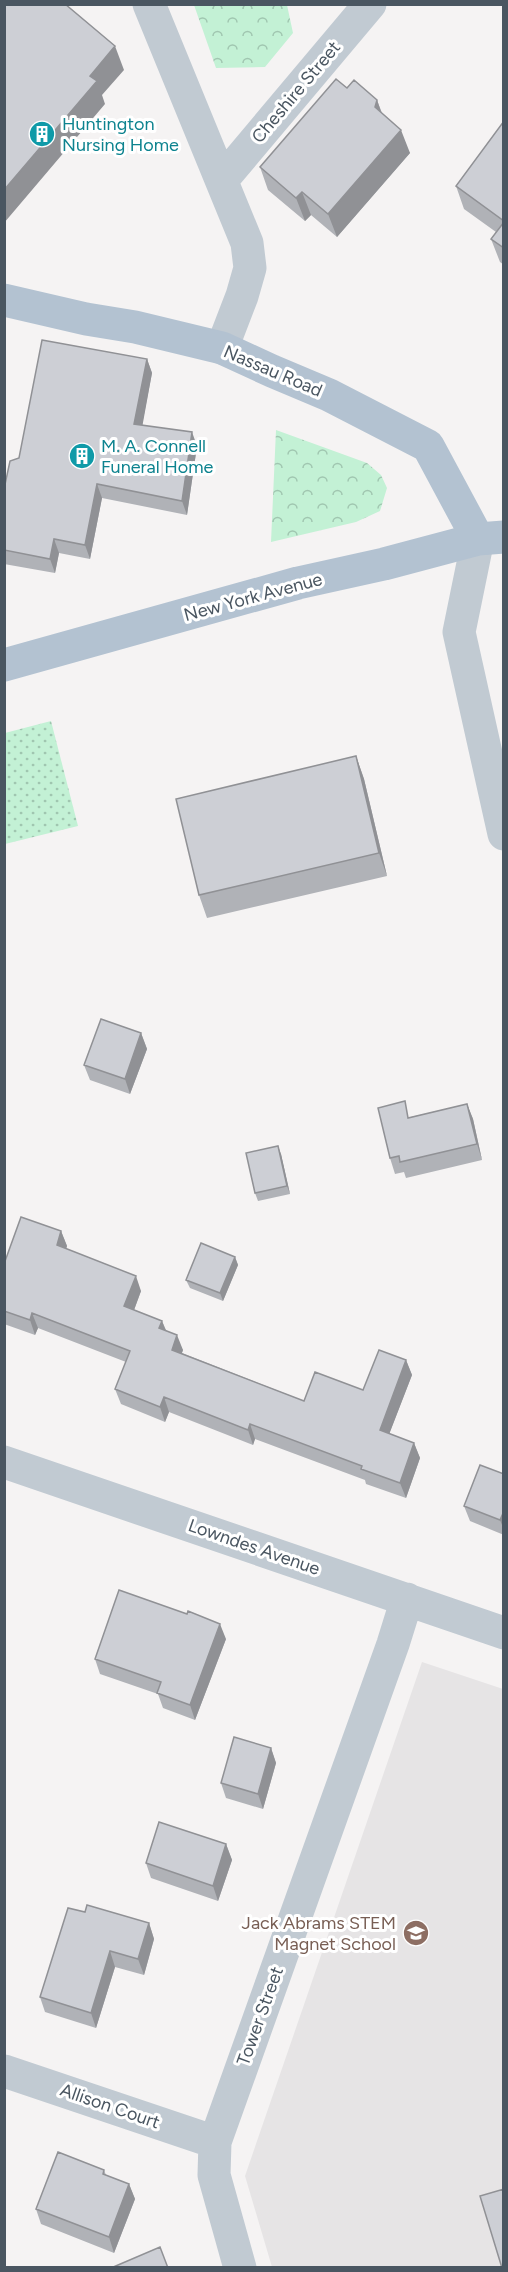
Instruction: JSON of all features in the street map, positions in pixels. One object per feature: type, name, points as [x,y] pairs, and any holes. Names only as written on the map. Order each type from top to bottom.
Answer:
[{"type":"main road","name":"Nassau Road","points":[[4,300],[86,319],[135,327],[222,348],[329,395],[428,446],[491,538]]},
{"type":"main road","name":"New York Avenue","points":[[4,665],[291,585],[491,538]]},
{"type":"street","points":[[149,4],[247,243],[250,268],[222,348]]},
{"type":"street","name":"Cheshire Street","points":[[222,180],[370,4]]},
{"type":"street","points":[[491,538],[459,632],[504,834]]},
{"type":"street","name":"Lowndes Avenue","points":[[4,1462],[504,1632]]},
{"type":"street","name":"Tower Street","points":[[240,2268],[214,2175],[215,2142],[393,1644],[407,1599]]},
{"type":"street","name":"Allison Court","points":[[4,2071],[215,2142]]},
{"type":"shaded area","name":"Jack Abrams STEM Magnet School","points":[[422,1662],[503,1689],[503,2267],[272,2267],[245,2176]]},
{"type":"green space","points":[[194,5],[287,5],[293,33],[265,67],[216,68]]},
{"type":"green space","points":[[276,430],[367,463],[381,475],[387,488],[380,511],[356,522],[271,542]]},
{"type":"green space","points":[[51,721],[78,826],[5,844],[5,733]]},
{"type":"building","name":"Huntington Nursing Home","points":[[4,4],[65,4],[115,46],[90,76],[97,81],[4,190]]},
{"type":"building","points":[[336,79],[347,88],[354,80],[377,100],[375,107],[401,130],[328,214],[302,192],[296,198],[260,167]]},
{"type":"building","points":[[504,121],[504,221],[456,186]]},
{"type":"building","points":[[504,222],[504,248],[491,239]]},
{"type":"building","name":"M. A. Connell Funeral Home","points":[[42,340],[147,359],[134,424],[192,432],[182,501],[97,484],[85,545],[54,539],[50,559],[4,550],[4,489],[10,461],[19,458]]},
{"type":"building","points":[[356,756],[379,853],[199,895],[176,799]]},
{"type":"building","points":[[101,1019],[141,1033],[125,1079],[84,1065]]},
{"type":"building","points":[[405,1101],[408,1118],[467,1104],[477,1144],[400,1162],[399,1156],[390,1158],[378,1108]]},
{"type":"building","points":[[278,1146],[287,1186],[255,1193],[246,1153]]},
{"type":"building","points":[[21,1217],[61,1231],[57,1245],[136,1276],[124,1306],[162,1321],[159,1328],[177,1335],[172,1350],[304,1401],[315,1372],[363,1390],[379,1350],[406,1360],[380,1430],[414,1443],[400,1483],[361,1469],[362,1466],[250,1424],[248,1430],[164,1397],[160,1407],[115,1389],[130,1351],[32,1313],[30,1320],[4,1311],[4,1264]]},
{"type":"building","points":[[201,1243],[235,1257],[220,1293],[186,1280]]},
{"type":"building","points":[[480,1465],[504,1474],[504,1511],[500,1520],[464,1506]]},
{"type":"building","points":[[119,1590],[187,1614],[188,1611],[220,1624],[190,1705],[157,1693],[161,1682],[95,1659]]},
{"type":"building","points":[[234,1737],[271,1748],[258,1794],[221,1783]]},
{"type":"building","points":[[159,1822],[226,1844],[213,1886],[146,1863]]},
{"type":"building","points":[[87,1905],[149,1923],[138,1959],[110,1951],[91,2013],[40,1997],[68,1908],[85,1912]]},
{"type":"building","points":[[58,2152],[104,2170],[103,2174],[129,2184],[109,2237],[36,2209]]},
{"type":"building","points":[[504,2189],[504,2268],[502,2268],[480,2196]]},
{"type":"building","points":[[160,2247],[168,2268],[111,2268]]},
{"type":"place","name":"Huntington Nursing Home","points":[[42,134]]},
{"type":"place","name":"M. A. Connell Funeral Home","points":[[82,456]]},
{"type":"place","name":"Jack Abrams STEM Magnet School","points":[[416,1933]]}]
